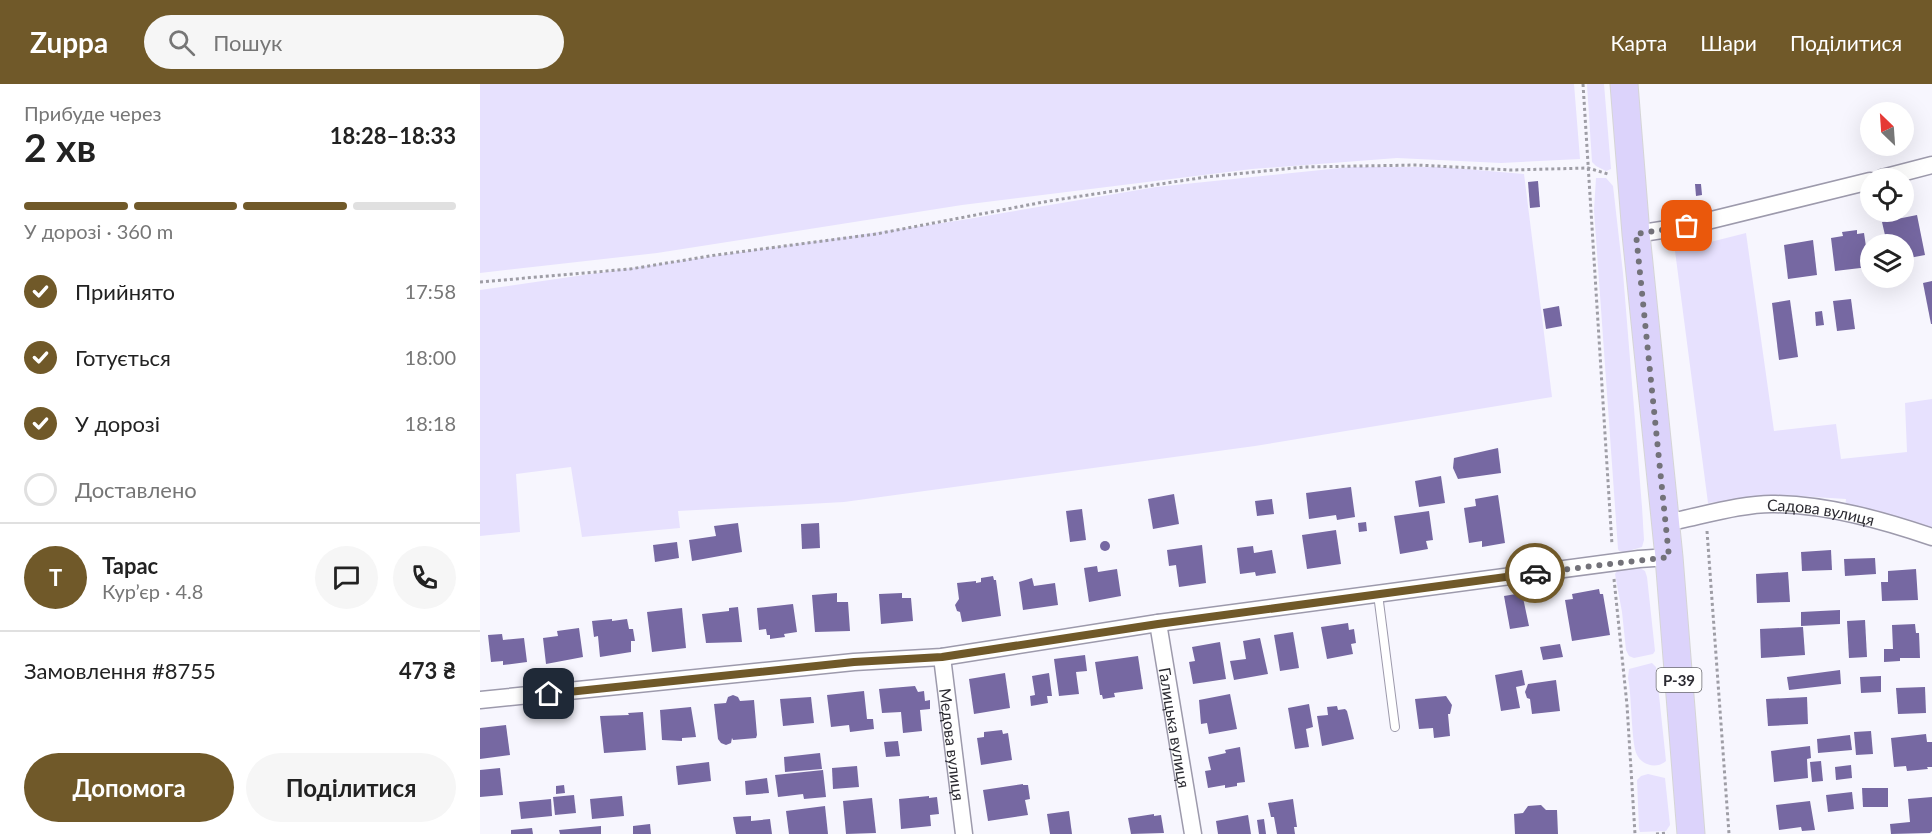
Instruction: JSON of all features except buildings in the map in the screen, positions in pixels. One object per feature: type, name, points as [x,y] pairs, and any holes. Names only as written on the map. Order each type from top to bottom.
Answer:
[{"type":"main road","name":"Р-39","points":[[1624,84],[1636,234],[1669,557],[1691,834]]},
{"type":"street","points":[[1914,170],[1932,165]]},
{"type":"street","points":[[1636,234],[1687,226],[1860,183]]},
{"type":"street","name":"Садова вулиця","points":[[1665,523],[1773,504],[1821,508],[1861,516],[1932,537]]},
{"type":"street","points":[[480,700],[854,662],[942,657],[1158,624],[1669,557]]},
{"type":"street","name":"Галицька вулиця","points":[[1158,624],[1193,834]]},
{"type":"street","name":"Медова вулиця","points":[[942,657],[964,834]]},
{"type":"lane","points":[[1378,594],[1395,728]]},
{"type":"path","points":[[1583,84],[1613,563],[1627,705],[1635,834]]},
{"type":"path","points":[[480,282],[630,269],[876,234],[1049,201],[1228,175],[1304,167],[1405,165],[1511,170],[1588,168],[1611,175],[1631,175]]},
{"type":"path","points":[[1706,515],[1729,834]]},
{"type":"shaded area","points":[[480,84],[1574,84],[1580,159],[1501,163],[1397,158],[1252,169],[962,205],[657,253],[480,273]]},
{"type":"shaded area","points":[[1587,84],[1604,84],[1611,169],[1606,171],[1592,162]]},
{"type":"shaded area","points":[[1350,167],[1442,167],[1524,174],[1552,397],[1255,446],[844,502],[678,511],[680,528],[582,537],[571,467],[516,474],[520,532],[480,536],[480,290],[962,220],[1156,187]]},
{"type":"shaded area","points":[[1596,178],[1606,178],[1613,186],[1623,273],[1642,507],[1644,540],[1642,547],[1625,552],[1618,549],[1594,210]]},
{"type":"shaded area","points":[[1746,233],[1774,431],[1836,424],[1841,459],[1907,452],[1905,403],[1932,399],[1932,529],[1845,507],[1846,499],[1782,495],[1708,503],[1675,251]]},
{"type":"shaded area","points":[[1634,568],[1645,571],[1647,577],[1655,651],[1653,654],[1634,658],[1629,656],[1626,650],[1615,574],[1617,571]]},
{"type":"shaded area","points":[[1652,663],[1656,667],[1666,761],[1654,766],[1643,762],[1635,749],[1628,678],[1629,669]]},
{"type":"shaded area","points":[[1648,774],[1665,778],[1670,825],[1666,831],[1640,832],[1639,829],[1637,780]]},
{"type":"way so far","points":[[1535,573],[1669,557],[1636,234],[1687,226]]},
{"type":"route","points":[[549,694],[854,662],[942,657],[1158,624],[1535,573]]}]
